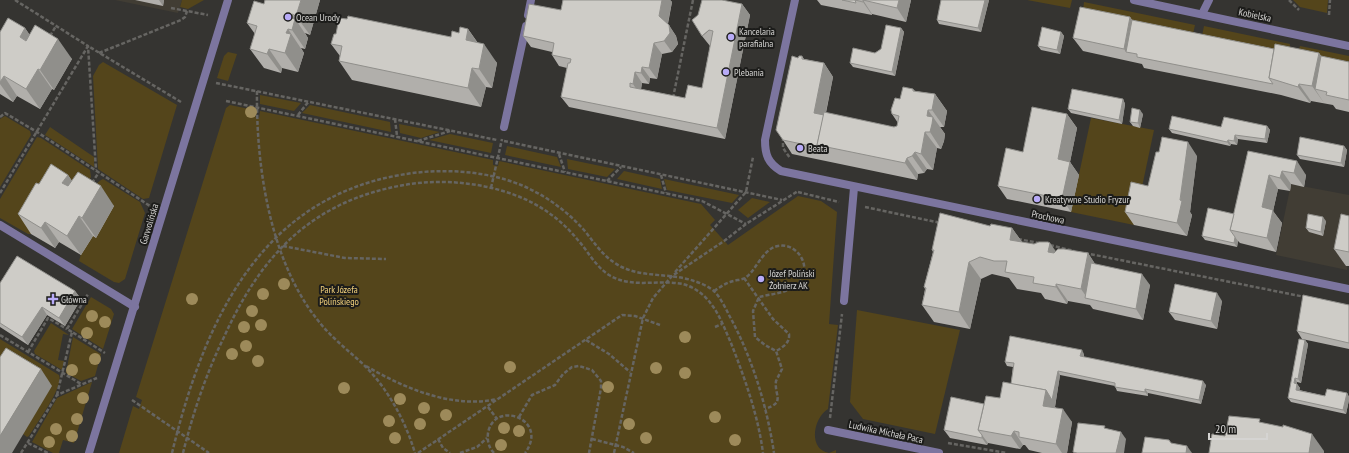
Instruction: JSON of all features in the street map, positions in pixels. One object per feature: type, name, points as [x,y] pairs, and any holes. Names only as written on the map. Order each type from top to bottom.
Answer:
[{"type":"street","name":"Garwolińska","points":[[89,453],[135,307],[202,80],[228,0]]},
{"type":"street","points":[[504,127],[531,0]]},
{"type":"street","name":"Prochowa","points":[[795,0],[765,140],[767,160],[781,171],[801,177],[1349,289]]},
{"type":"street","name":"Kobielska","points":[[1134,0],[1349,46]]},
{"type":"street","points":[[1202,14],[1209,0]]},
{"type":"street","points":[[844,301],[854,188]]},
{"type":"street","points":[[0,225],[135,307]]},
{"type":"street","name":"Ludwika Michała Paca","points":[[828,430],[939,453]]},
{"type":"path","points":[[15,0],[180,102]]},
{"type":"path","points":[[673,99],[693,0]]},
{"type":"path","points":[[1289,0],[1299,10]]},
{"type":"path","points":[[1329,15],[1330,0]]},
{"type":"path","points":[[171,8],[208,15]]},
{"type":"path","points":[[99,53],[181,20],[185,17],[187,11]]},
{"type":"path","points":[[48,39],[56,26]]},
{"type":"path","points":[[0,193],[88,46]]},
{"type":"path","points":[[88,46],[97,171],[91,185]]},
{"type":"path","points":[[202,80],[782,200]]},
{"type":"path","points":[[257,91],[263,176],[276,237],[279,248],[296,286],[320,323],[341,346],[364,364],[398,383],[445,398],[484,402],[500,398]]},
{"type":"path","points":[[226,100],[702,201],[746,224]]},
{"type":"path","points":[[298,115],[309,101]]},
{"type":"path","points":[[0,117],[5,113],[37,132],[150,206]]},
{"type":"path","points":[[395,119],[397,136]]},
{"type":"path","points":[[491,188],[504,127]]},
{"type":"path","points":[[418,141],[451,131]]},
{"type":"path","points":[[784,132],[782,143],[787,154],[795,162],[803,164],[798,192]]},
{"type":"path","points":[[559,154],[565,172]]},
{"type":"path","points":[[614,453],[630,372],[643,318],[653,298],[664,283],[672,276],[746,192],[754,154]]},
{"type":"path","points":[[607,181],[621,167]]},
{"type":"path","points":[[172,453],[201,358],[229,298],[244,273],[276,237],[302,215],[323,202],[376,180],[410,173],[443,171],[465,172],[493,177],[522,185],[550,201],[577,222],[602,252],[619,266],[643,273],[672,276],[701,283],[714,291],[723,304],[741,339],[765,409],[774,453]]},
{"type":"path","points":[[661,175],[666,193]]},
{"type":"path","points":[[183,453],[212,364],[239,304],[258,274],[279,248],[308,224],[333,209],[357,198],[380,190],[409,184],[442,182],[491,188],[530,202],[555,218],[577,239],[596,262],[610,275],[630,282],[682,284],[698,291],[711,304],[722,324],[748,389],[754,409],[763,453]]},
{"type":"path","points":[[672,276],[724,241],[746,224],[782,200],[798,192],[853,205],[943,223]]},
{"type":"path","points":[[1011,237],[1180,273],[1310,298]]},
{"type":"path","points":[[283,246],[345,258],[386,259]]},
{"type":"path","points":[[714,291],[730,282],[744,278],[770,249],[777,246],[786,246],[795,250],[800,255],[804,263],[802,279],[796,286],[787,291],[759,297]]},
{"type":"path","points":[[744,278],[759,297],[772,319],[789,334],[788,342],[776,351]]},
{"type":"path","points":[[67,329],[88,293],[94,296]]},
{"type":"path","points":[[759,297],[753,311],[754,331],[757,339],[776,351],[782,366],[781,374],[777,379],[775,386],[778,398],[773,406],[765,409]]},
{"type":"path","points":[[828,430],[844,301]]},
{"type":"path","points":[[418,453],[622,315],[643,318],[660,325]]},
{"type":"path","points":[[28,352],[48,318],[105,353]]},
{"type":"path","points":[[715,327],[722,324]]},
{"type":"path","points":[[22,453],[57,395],[72,332]]},
{"type":"path","points":[[0,335],[81,384]]},
{"type":"path","points":[[586,340],[609,354],[630,372]]},
{"type":"path","points":[[364,364],[392,400],[410,437],[415,453]]},
{"type":"path","points":[[519,417],[532,395],[538,391],[555,385],[563,374],[572,367],[579,366],[586,368],[597,374],[601,381],[600,400],[589,453]]},
{"type":"path","points":[[57,395],[97,378]]},
{"type":"path","points":[[132,400],[209,453]]},
{"type":"path","points":[[488,407],[497,419]]},
{"type":"path","points":[[494,453],[487,438],[488,430],[497,419],[504,416],[519,417],[529,427],[531,441],[525,453]]},
{"type":"path","points":[[460,453],[477,447],[487,438]]},
{"type":"path","points":[[592,439],[627,448],[634,453]]},
{"type":"path","points":[[438,440],[443,448],[450,453]]},
{"type":"path","points":[[28,443],[48,453]]},
{"type":"shaded area","points":[[115,0],[182,0],[178,13]]},
{"type":"shaded area","points":[[1291,184],[1349,195],[1349,252],[1347,270],[1276,255]]},
{"type":"green space","points":[[182,0],[204,0],[188,9],[180,7]]},
{"type":"green space","points":[[1027,0],[1072,0],[1070,8]]},
{"type":"green space","points":[[1293,0],[1328,0],[1327,13],[1300,7]]},
{"type":"green space","points":[[1084,2],[1195,25],[1193,34],[1083,11]]},
{"type":"green space","points":[[1204,26],[1290,44],[1289,54],[1202,36]]},
{"type":"green space","points":[[1300,46],[1349,56],[1349,67],[1297,56]]},
{"type":"green space","points":[[228,52],[237,54],[228,81],[217,78],[224,56]]},
{"type":"green space","points":[[103,62],[177,105],[149,198],[143,199],[98,169],[93,76],[99,65]]},
{"type":"green space","points":[[260,95],[301,103],[294,111],[260,104]]},
{"type":"green space","name":"Park Józefa Polińskiego","points":[[230,105],[254,110],[254,116],[259,118],[260,111],[493,160],[493,165],[498,166],[499,161],[701,204],[715,220],[710,225],[728,245],[798,196],[821,201],[837,212],[829,324],[838,325],[828,409],[819,419],[815,432],[815,439],[818,446],[822,450],[829,453],[119,453],[133,406],[139,409],[142,400],[136,397],[226,108]]},
{"type":"green space","points":[[310,105],[390,122],[391,132],[302,113]]},
{"type":"green space","points":[[5,116],[30,131],[31,135],[0,187],[0,119]]},
{"type":"green space","points":[[1091,118],[1154,130],[1134,225],[1071,212]]},
{"type":"green space","points":[[399,124],[440,132],[421,138],[400,133]]},
{"type":"green space","points":[[50,127],[94,157],[94,167],[45,135]]},
{"type":"green space","points":[[450,134],[493,143],[491,153],[429,140]]},
{"type":"green space","points":[[37,137],[41,138],[90,170],[91,177],[81,194],[50,203],[31,234],[28,234],[0,218],[0,199]]},
{"type":"green space","points":[[507,146],[557,157],[561,167],[505,155]]},
{"type":"green space","points":[[567,159],[615,169],[607,177],[568,169]]},
{"type":"green space","points":[[624,171],[660,179],[662,189],[617,179]]},
{"type":"green space","points":[[103,179],[140,202],[145,213],[125,279],[119,283],[114,282],[79,261],[88,203],[97,184]]},
{"type":"green space","points":[[664,179],[739,195],[732,203],[667,190]]},
{"type":"green space","points":[[752,198],[770,202],[748,218],[738,210]]},
{"type":"green space","points":[[91,297],[111,309],[114,314],[103,349],[72,329]]},
{"type":"green space","points":[[857,310],[960,330],[935,434],[863,419],[850,402]]},
{"type":"green space","points":[[51,323],[69,335],[63,334],[58,360],[64,361],[62,370],[35,354],[34,351]]},
{"type":"green space","points":[[73,337],[101,354],[95,376],[81,381],[66,373]]},
{"type":"green space","points":[[0,339],[59,375],[59,381],[54,396],[43,415],[27,437],[23,434],[0,394]]},
{"type":"green space","points":[[92,382],[74,443],[63,440],[59,453],[53,453],[32,442],[57,398]]},
{"type":"green space","points":[[836,450],[836,453],[829,453]]},
{"type":"building","points":[[265,0],[301,0],[296,16],[292,14],[291,18],[295,19],[292,30],[288,29],[286,33],[291,34],[285,53],[269,49],[267,54],[250,49],[257,26],[247,23],[254,1],[264,4]]},
{"type":"building","points":[[563,0],[662,0],[659,16],[669,25],[670,33],[664,41],[654,43],[649,68],[642,67],[641,73],[635,72],[633,84],[630,83],[630,87],[685,98],[688,85],[702,88],[713,31],[709,30],[702,36],[692,20],[698,15],[702,0],[722,0],[742,4],[717,128],[561,97],[568,63],[570,63],[571,59],[552,55],[554,43],[523,36],[529,4],[561,10]]},
{"type":"building","points":[[842,0],[855,0],[856,3]]},
{"type":"building","points":[[863,0],[899,0],[897,8]]},
{"type":"building","points":[[941,0],[985,0],[978,28],[937,20]]},
{"type":"building","points":[[1080,7],[1130,17],[1124,49],[1073,38]]},
{"type":"building","points":[[348,16],[451,37],[452,31],[459,33],[460,27],[468,29],[466,40],[484,44],[479,69],[472,68],[468,88],[339,61],[342,46],[331,44],[334,34],[336,34],[339,18],[347,19]]},
{"type":"building","points":[[8,18],[25,28],[20,37],[26,41],[35,25],[58,39],[40,70],[38,69],[26,89],[4,76],[0,82],[0,32]]},
{"type":"building","points":[[1132,20],[1274,49],[1269,78],[1273,84],[1137,57],[1137,54],[1126,52]]},
{"type":"building","points":[[886,25],[901,28],[892,72],[850,63],[853,48],[875,53],[881,49]]},
{"type":"building","points":[[1042,27],[1061,32],[1057,50],[1038,46]]},
{"type":"building","points":[[1275,44],[1319,53],[1312,86],[1299,84],[1298,87],[1269,78]]},
{"type":"building","points":[[792,56],[798,58],[799,56],[802,56],[802,59],[824,63],[814,113],[824,115],[817,145],[820,148],[783,140],[776,130]]},
{"type":"building","points":[[1321,56],[1349,62],[1349,100],[1326,95],[1327,92],[1315,89]]},
{"type":"building","points":[[903,87],[913,89],[913,91],[935,94],[932,110],[928,110],[927,116],[933,117],[932,124],[930,132],[925,132],[921,154],[915,152],[912,156],[907,158],[905,163],[817,145],[824,112],[894,127],[897,126],[899,116],[892,114],[891,110],[895,98],[900,99]]},
{"type":"building","points":[[1072,89],[1123,99],[1119,120],[1068,109]]},
{"type":"building","points":[[1032,107],[1067,114],[1058,159],[1070,162],[1062,199],[998,186],[1006,148],[1023,152]]},
{"type":"building","points":[[1132,108],[1140,110],[1138,123],[1130,122]]},
{"type":"building","points":[[1172,116],[1221,127],[1224,117],[1267,126],[1265,139],[1235,135],[1234,141],[1228,140],[1227,142],[1169,129]]},
{"type":"building","points":[[1162,137],[1188,142],[1180,200],[1182,201],[1177,223],[1125,212],[1131,182],[1148,186],[1156,152],[1159,152]]},
{"type":"building","points":[[1300,137],[1344,146],[1341,163],[1297,155]]},
{"type":"building","points":[[1248,151],[1297,161],[1294,173],[1282,171],[1280,178],[1269,175],[1262,207],[1273,210],[1267,238],[1230,230]]},
{"type":"building","points":[[51,164],[68,175],[62,183],[68,186],[78,172],[101,186],[82,218],[79,216],[67,236],[45,222],[41,228],[18,214],[36,183],[39,184]]},
{"type":"building","points":[[1208,208],[1234,214],[1230,230],[1235,237],[1234,243],[1202,236]]},
{"type":"building","points":[[940,213],[990,226],[991,224],[1012,228],[1010,240],[1034,244],[1039,242],[1048,242],[1050,243],[1048,252],[1054,253],[1058,249],[1064,249],[1088,253],[1081,289],[1056,284],[1056,287],[1033,283],[1034,277],[1005,272],[1007,261],[994,261],[980,257],[969,262],[959,312],[922,305],[926,288],[924,287],[934,250],[932,250]]},
{"type":"building","points":[[1308,214],[1323,217],[1321,232],[1306,228]]},
{"type":"building","points":[[1341,214],[1349,216],[1349,252],[1334,249]]},
{"type":"building","points":[[17,256],[75,291],[59,318],[42,307],[22,337],[0,323],[0,283]]},
{"type":"building","points":[[1091,263],[1142,274],[1136,309],[1085,298]]},
{"type":"building","points":[[1175,284],[1217,293],[1211,321],[1169,312]]},
{"type":"building","points":[[1303,295],[1349,305],[1349,343],[1297,331]]},
{"type":"building","points":[[1010,336],[1082,350],[1080,356],[1203,381],[1199,400],[1145,389],[1145,392],[1115,387],[1115,383],[1058,371],[1052,400],[1046,390],[1011,384],[1014,363],[1005,362]]},
{"type":"building","points":[[1299,339],[1305,340],[1298,379],[1295,378],[1294,383],[1297,384],[1296,390],[1325,396],[1327,389],[1347,393],[1343,410],[1288,398]]},
{"type":"building","points":[[6,348],[41,369],[0,436],[0,357]]},
{"type":"building","points":[[1003,382],[1046,390],[1043,406],[1063,409],[1056,444],[1019,437],[1019,432],[1014,431],[1011,436],[978,430],[986,396],[1000,398]]},
{"type":"building","points":[[951,397],[984,404],[978,430],[982,435],[982,438],[944,430]]},
{"type":"building","points":[[1229,416],[1260,419],[1259,422],[1283,427],[1283,425],[1312,434],[1309,453],[1209,453],[1212,434],[1225,436]]},
{"type":"building","points":[[1078,423],[1105,426],[1104,428],[1121,432],[1116,453],[1073,452]]},
{"type":"building","points":[[1145,437],[1169,440],[1171,443],[1187,446],[1186,453],[1142,453]]},
{"type":"place","name":"Ocean Urody","points":[[288,17]]},
{"type":"place","name":"Kancelaria parafialna","points":[[731,37]]},
{"type":"place","name":"Plebania","points":[[726,72]]},
{"type":"place","name":"Beata","points":[[800,148]]},
{"type":"place","name":"Kreatywne Studio Fryzur","points":[[1037,199]]},
{"type":"place","name":"Józef Poliński Żołnierz AK","points":[[761,279]]},
{"type":"place","name":"Główna","points":[[53,299]]}]
